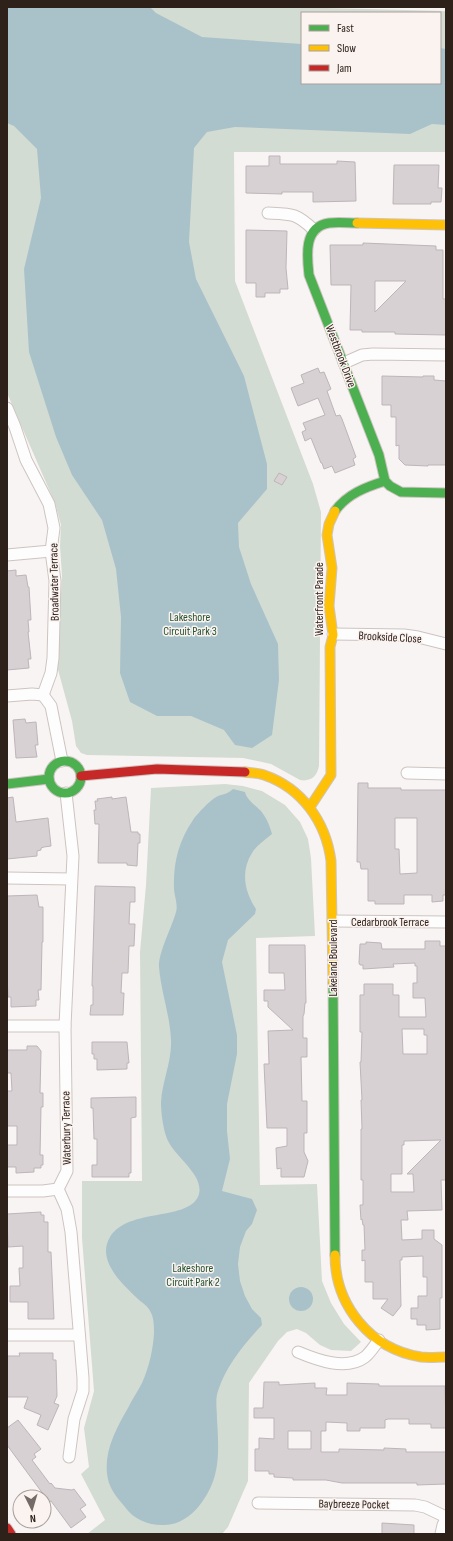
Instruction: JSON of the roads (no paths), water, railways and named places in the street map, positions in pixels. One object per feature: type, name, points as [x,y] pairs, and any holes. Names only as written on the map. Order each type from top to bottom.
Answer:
[{"type":"street","points":[[268,213],[291,214],[298,216],[314,230],[320,225],[335,223],[446,225]]},
{"type":"street","name":"Westbrook Drive","points":[[314,230],[309,238],[307,248],[310,275],[379,455],[385,481]]},
{"type":"street","points":[[344,363],[362,355],[373,354],[446,355]]},
{"type":"street","name":"Broadwater Terrace","points":[[7,408],[16,427],[26,460],[49,504],[54,528],[51,551],[56,581],[53,658],[51,673],[43,695]]},
{"type":"street","points":[[385,481],[390,486],[401,492],[446,493]]},
{"type":"street","name":"Waterfront Parade","points":[[310,807],[331,775],[330,647],[333,634],[329,611],[330,593],[333,580],[332,563],[327,536],[330,523],[337,507],[344,500],[374,484],[385,481]]},
{"type":"street","points":[[7,555],[51,551]]},
{"type":"street","name":"Brookside Close","points":[[333,634],[404,635],[446,644]]},
{"type":"street","points":[[7,696],[32,694],[43,695],[51,706],[62,761]]},
{"type":"street","points":[[62,761],[73,763],[80,771],[81,776],[78,786],[66,793],[56,790],[50,783],[49,779],[50,769],[58,762],[62,761]]},
{"type":"street","name":"Lakeland Boulevard","points":[[81,776],[157,769],[251,772],[263,775],[284,785],[310,807],[323,829],[329,846],[331,861],[333,922],[335,1264],[340,1289],[354,1317],[379,1340],[404,1352],[422,1357],[446,1357]]},
{"type":"street","points":[[407,773],[446,774]]},
{"type":"street","points":[[7,784],[49,779]]},
{"type":"street","name":"Waterbury Terrace","points":[[58,1189],[67,1171],[65,1026],[74,856],[66,793]]},
{"type":"street","points":[[7,878],[72,879]]},
{"type":"street","name":"Cedarbrook Terrace","points":[[333,922],[446,922]]},
{"type":"street","points":[[7,1026],[65,1026]]},
{"type":"street","points":[[7,1191],[43,1191],[58,1189],[67,1209],[71,1232],[83,1378],[83,1391],[74,1419],[68,1457]]},
{"type":"street","points":[[7,1335],[79,1335]]},
{"type":"street","points":[[298,1352],[317,1360],[339,1363],[352,1362],[367,1356],[379,1340]]},
{"type":"street","name":"Baybreeze Pocket","points":[[258,1503],[415,1505],[425,1506],[446,1518]]},
{"type":"street","points":[[441,1534],[446,1518]]},
{"type":"street","points":[[7,1528],[11,1534]]},
{"type":"water","name":"Lakeshore Circuit Park 3","points":[[7,7],[150,7],[156,13],[202,37],[301,44],[301,84],[441,84],[441,48],[446,49],[446,125],[432,124],[410,134],[235,127],[207,132],[194,148],[189,242],[196,279],[244,376],[267,464],[267,489],[238,523],[239,547],[251,584],[278,644],[279,680],[272,735],[252,748],[235,745],[224,730],[191,716],[157,716],[130,702],[120,673],[121,617],[116,569],[102,520],[72,475],[56,437],[29,352],[24,269],[41,198],[37,149],[14,126],[7,123]]},
{"type":"water","points":[[233,789],[245,792],[249,800],[265,816],[272,834],[254,850],[246,867],[245,882],[249,896],[256,909],[255,914],[228,940],[222,962],[237,1035],[237,1054],[227,1104],[227,1131],[230,1159],[222,1191],[252,1199],[257,1210],[252,1224],[246,1231],[240,1247],[238,1264],[240,1281],[245,1296],[252,1309],[261,1318],[262,1325],[236,1356],[221,1382],[217,1394],[217,1465],[215,1475],[206,1496],[196,1510],[184,1519],[170,1525],[159,1525],[138,1519],[129,1512],[112,1490],[107,1473],[108,1454],[114,1435],[144,1377],[153,1346],[154,1325],[149,1309],[118,1279],[108,1263],[106,1254],[110,1237],[119,1228],[130,1222],[184,1208],[194,1203],[199,1194],[197,1179],[169,1143],[163,1124],[161,1102],[170,1056],[171,1040],[160,976],[159,961],[177,909],[174,890],[174,871],[180,845],[193,820],[204,807],[218,796]]},
{"type":"water","points":[[301,1287],[309,1291],[313,1299],[309,1307],[301,1311],[293,1307],[289,1299],[293,1291]]},
{"type":"park label","name":"Lakeshore Circuit Park 2","points":[[193,1275]]}]
